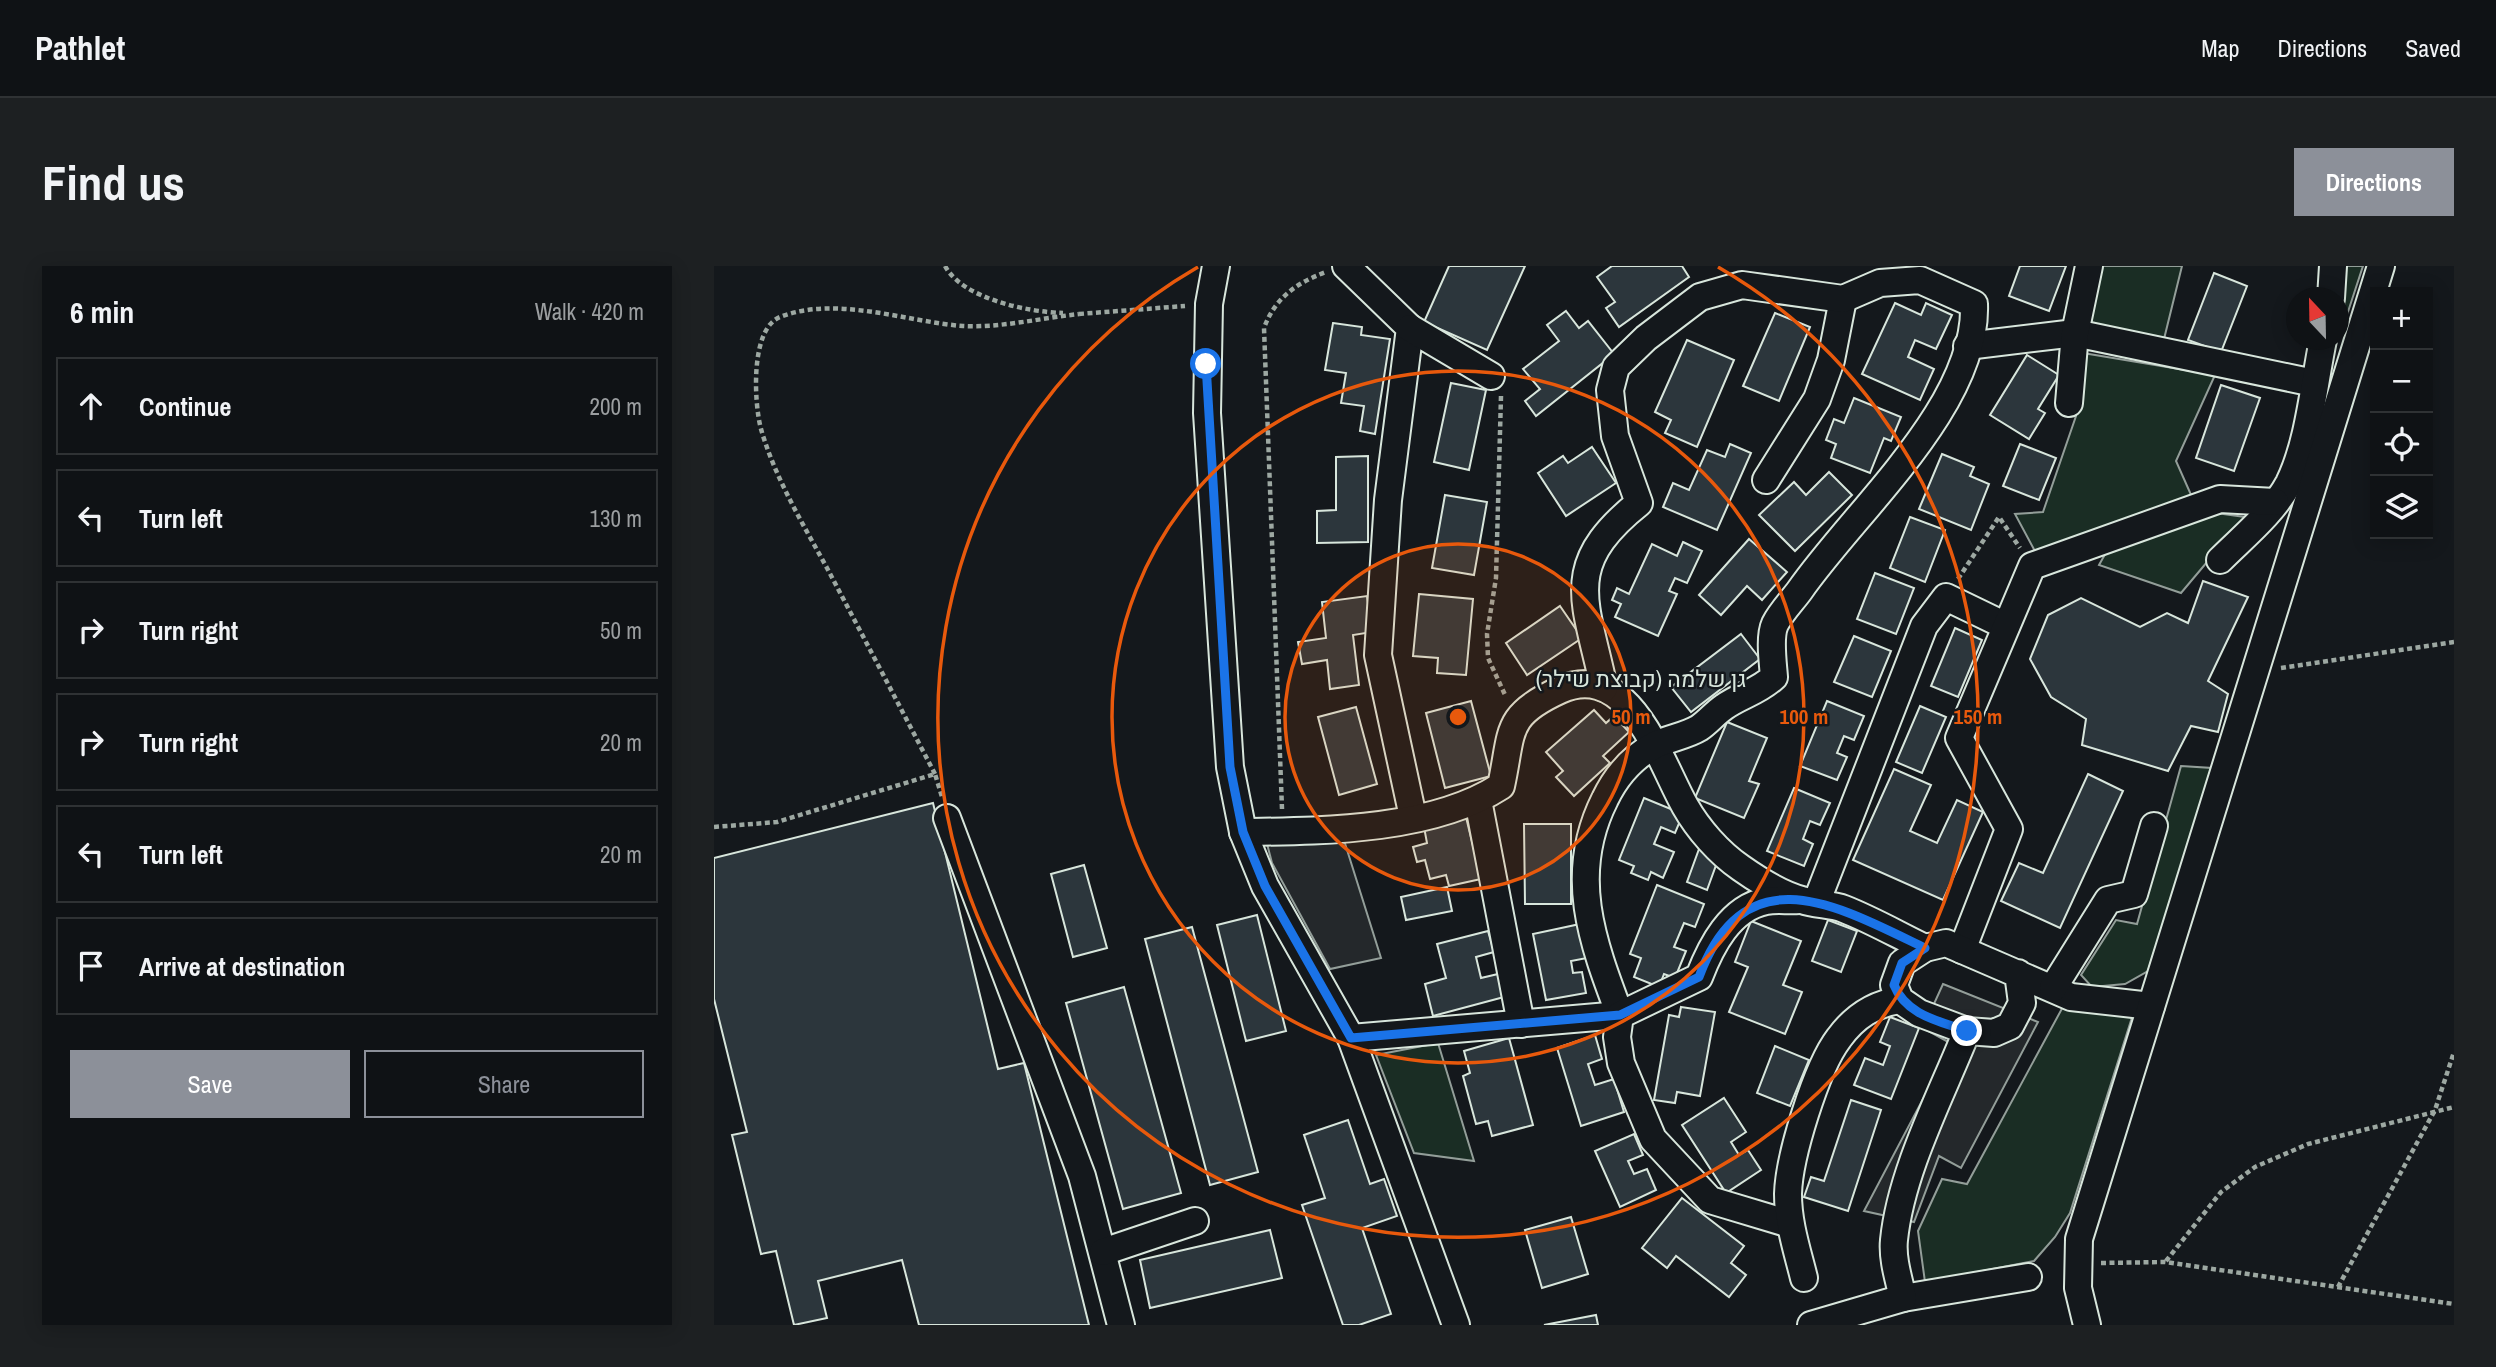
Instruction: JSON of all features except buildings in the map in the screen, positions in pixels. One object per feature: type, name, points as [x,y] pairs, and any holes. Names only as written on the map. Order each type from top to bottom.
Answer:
[{"type":"street","points":[[1216,266],[1209,304],[1206,364],[1209,440],[1230,767],[1243,832],[1265,886],[1351,1038],[1456,1325]]},
{"type":"street","points":[[2069,403],[2075,333],[2089,266]]},
{"type":"street","points":[[2332,287],[2333,266]]},
{"type":"street","points":[[2087,1325],[2078,1288],[2079,1239],[2381,266]]},
{"type":"street","points":[[1340,268],[1410,328],[1491,376]]},
{"type":"street","points":[[1604,688],[1582,585],[1590,557],[1610,526],[1639,503],[1615,436],[1610,390],[1616,367],[1646,338],[1689,306],[1718,290],[1742,285],[1843,299],[1880,284],[1920,280],[1974,304],[1975,321],[1957,380],[1934,422],[1815,568],[1774,626],[1774,677],[1760,690],[1724,706],[1699,728],[1655,745],[1635,758],[1615,778],[1589,835],[1586,877],[1588,920],[1620,1015],[1617,1037],[1621,1063],[1653,1139],[1710,1199],[1790,1224]]},
{"type":"street","points":[[1766,480],[1817,399],[1831,359],[1843,299]]},
{"type":"street","points":[[1410,328],[1388,500],[1378,655],[1413,817]]},
{"type":"street","points":[[1967,346],[2075,333],[2314,383]]},
{"type":"street","points":[[2220,560],[2275,502],[2288,482],[2300,450],[2321,350]]},
{"type":"street","points":[[1962,950],[2009,829],[1959,738],[2032,566],[2220,499],[2275,502]]},
{"type":"street","points":[[1808,901],[1924,626],[1946,597],[2006,626]]},
{"type":"street","points":[[1243,832],[1340,830],[1413,817],[1478,800],[1501,786],[1508,739],[1517,717],[1537,701],[1564,688],[1587,685],[1604,688],[1621,698],[1648,732],[1686,809],[1711,841],[1741,868],[1808,901]]},
{"type":"street","points":[[1478,800],[1521,1024]]},
{"type":"street","points":[[947,818],[1082,1176],[1121,1325]]},
{"type":"street","points":[[2053,988],[2108,900],[2134,894],[2154,826]]},
{"type":"street","points":[[1351,1038],[1620,1015],[1699,977],[1706,957],[1728,922],[1766,901],[1808,901],[1842,908],[1925,948]]},
{"type":"street","points":[[2018,973],[2022,1003],[2010,1026],[1994,1033],[1967,1031],[1919,1013],[1900,1000],[1894,985],[1902,963],[1925,948],[1946,943],[2018,973],[2053,988],[2071,997],[2151,1006]]},
{"type":"street","points":[[1804,1278],[1790,1224],[1788,1192],[1795,1148],[1815,1089],[1838,1038],[1877,1003],[1900,1000]]},
{"type":"street","points":[[1903,1298],[1894,1242],[1900,1207],[1908,1178],[1967,1031]]},
{"type":"street","points":[[1103,1252],[1195,1221]]},
{"type":"street","points":[[1811,1325],[1903,1298],[2028,1277]]},
{"type":"path","points":[[945,266],[951,276],[999,303],[1035,312],[1079,314]]},
{"type":"path","points":[[1283,831],[1264,328],[1271,310],[1302,281],[1340,268]]},
{"type":"path","points":[[947,818],[935,774],[787,493],[761,428],[756,375],[761,335],[779,317],[825,310],[882,311],[915,320],[966,326],[1209,304]]},
{"type":"path","points":[[1491,376],[1502,397],[1502,430],[1496,578],[1487,635],[1488,658],[1517,717]]},
{"type":"path","points":[[1946,597],[1999,517],[2032,566]]},
{"type":"path","points":[[2256,672],[2454,642]]},
{"type":"path","points":[[714,827],[777,822],[935,774]]},
{"type":"path","points":[[2338,1287],[2435,1110],[2454,1052]]},
{"type":"path","points":[[2165,1262],[2221,1192],[2255,1167],[2308,1144],[2454,1107]]},
{"type":"path","points":[[2077,1263],[2165,1262],[2454,1304]]},
{"type":"green space","points":[[2099,266],[2182,266],[2164,339],[2085,327]]},
{"type":"green space","points":[[2345,266],[2363,266],[2349,309],[2349,287],[2345,287]]},
{"type":"green space","points":[[2083,353],[2215,375],[2176,461],[2192,497],[2037,555],[2015,514],[2043,512],[2076,416]]},
{"type":"green space","points":[[2216,513],[2245,517],[2181,593],[2099,565],[2108,549]]},
{"type":"green space","points":[[2181,766],[2212,768],[2148,971],[2125,984],[2092,987],[2081,975],[2116,920],[2137,924]]},
{"type":"green space","points":[[2065,1003],[2134,1011],[2070,1213],[2055,1237],[2034,1261],[1925,1282],[1918,1231],[1942,1179],[1967,1184]]},
{"type":"green space","points":[[1438,1043],[1474,1161],[1414,1153],[1376,1055]]},
{"type":"shaded area","points":[[1343,837],[1381,958],[1330,969],[1272,863],[1266,840]]},
{"type":"shaded area","points":[[1943,984],[2038,1022],[1961,1168],[1939,1156],[1914,1222],[1864,1211],[1952,1044],[1923,1028]]},
{"type":"district","name":"גן שלמה (קבוצת שילר)","points":[[1641,679]]},
{"type":"route","points":[[1206,364],[1230,767],[1243,832],[1265,886],[1351,1038],[1620,1015],[1680,989],[1699,977],[1706,957],[1728,922],[1748,909],[1766,901],[1801,900],[1842,908],[1925,948],[1902,963],[1894,985],[1900,1000],[1919,1013],[1967,1031]]}]
